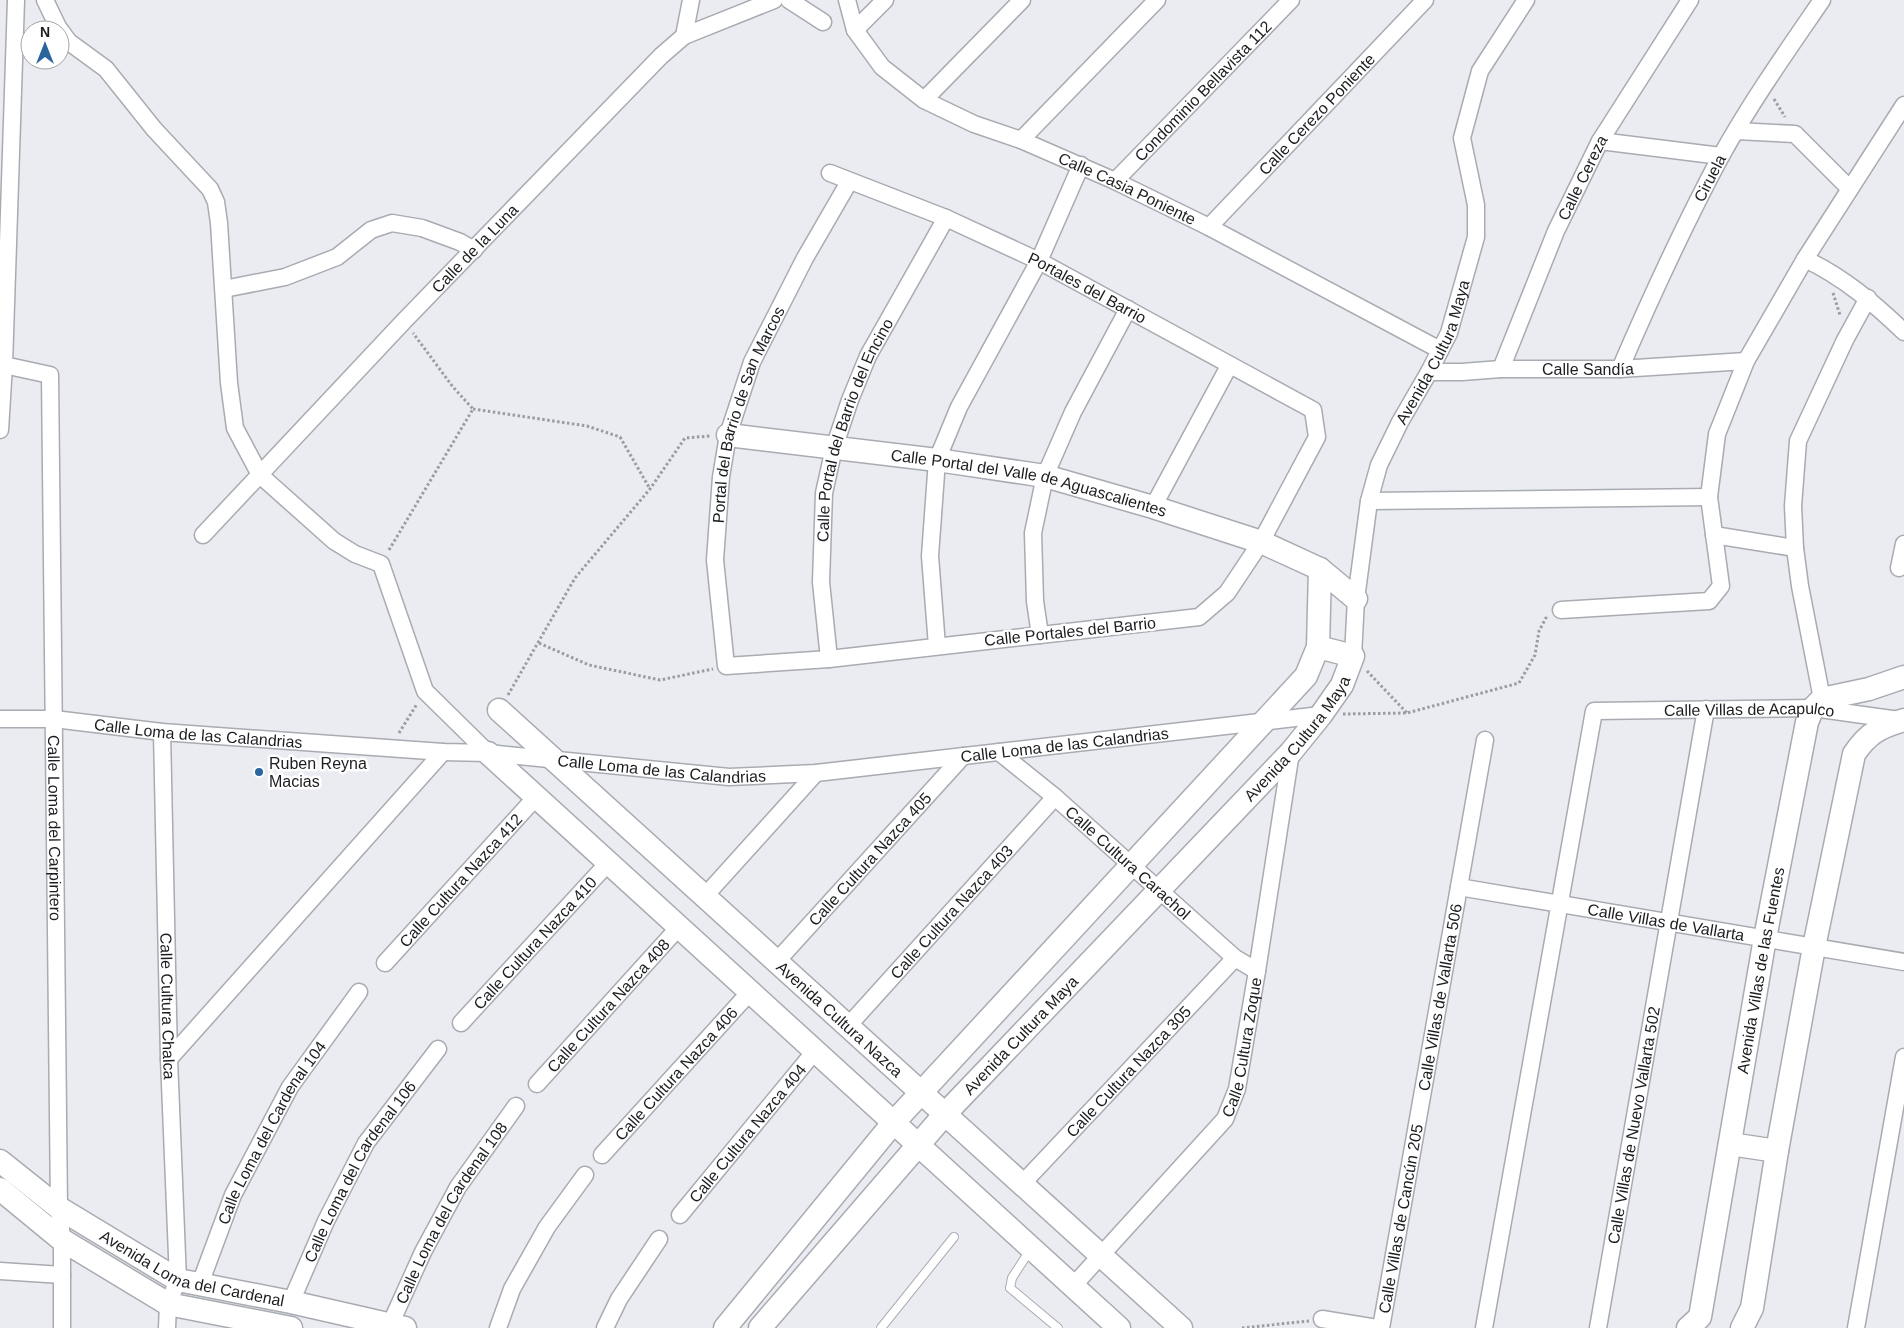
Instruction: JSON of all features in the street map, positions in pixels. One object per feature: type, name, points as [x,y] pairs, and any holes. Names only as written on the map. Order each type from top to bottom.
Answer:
[{"type":"street","points":[[0,430],[4,365],[16,0]]},
{"type":"street","points":[[45,0],[58,27],[69,42],[106,69],[154,129],[210,190],[216,202],[218,216],[229,383],[235,428],[260,475],[334,541],[355,554],[381,564],[426,691],[488,753],[1119,1328]]},
{"type":"street","points":[[684,36],[691,0]]},
{"type":"street","name":"Calle de la Luna","points":[[203,535],[404,321],[661,56],[684,36],[774,0]]},
{"type":"street","points":[[789,0],[823,22]]},
{"type":"street","name":"Calle Casia Poniente","points":[[847,0],[855,30],[882,67],[924,100],[974,124],[1021,140],[1082,165],[1209,227],[1440,350]]},
{"type":"street","points":[[855,30],[885,0]]},
{"type":"street","points":[[924,100],[1022,0]]},
{"type":"street","points":[[1021,140],[1157,0]]},
{"type":"street","name":"Condominio Bellavista 112","points":[[1115,181],[1291,0]]},
{"type":"street","name":"Calle Cerezo Poniente","points":[[1209,227],[1425,0]]},
{"type":"street","name":"Avenida Cultura Maya","points":[[760,1328],[945,1114],[1291,752],[1342,685],[1353,656],[1356,599],[1369,502],[1379,465],[1400,422],[1449,333],[1476,237],[1476,205],[1462,138],[1480,71],[1526,0]]},
{"type":"street","name":"Calle Cereza","points":[[1501,369],[1556,232],[1600,141],[1690,0]]},
{"type":"street","name":"Ciruela","points":[[1620,368],[1653,293],[1721,156],[1765,84],[1822,0]]},
{"type":"street","points":[[1561,610],[1709,601],[1720,586],[1708,497],[1717,434],[1746,361],[1805,259],[1904,105]]},
{"type":"street","points":[[1736,131],[1795,134],[1850,189]]},
{"type":"street","points":[[1600,141],[1721,156]]},
{"type":"street","points":[[937,646],[930,556],[938,460],[959,407],[1039,261],[1082,165]]},
{"type":"street","name":"Portales del Barrio","points":[[830,173],[849,182],[946,218],[1039,261],[1128,309],[1229,366],[1313,410],[1317,437]]},
{"type":"street","name":"Portal del Barrio de San Marcos","points":[[726,666],[715,560],[721,477],[728,435],[752,362],[805,258],[849,182]]},
{"type":"street","name":"Calle Portal del Barrio del Encino","points":[[829,658],[821,582],[824,493],[834,448],[850,400],[868,356],[946,218]]},
{"type":"street","points":[[224,289],[284,276],[337,257],[371,230],[392,223],[422,228],[460,242],[474,250]]},
{"type":"street","points":[[1805,259],[1824,268],[1868,298],[1904,332]]},
{"type":"street","points":[[1868,298],[1845,340],[1798,441],[1793,506],[1795,548],[1818,703],[1904,677]]},
{"type":"street","points":[[1040,636],[1035,601],[1032,533],[1045,476],[1073,412],[1128,309]]},
{"type":"street","name":"Calle Sandía","points":[[1429,372],[1620,368],[1746,361]]},
{"type":"street","name":"Calle Loma del Carpintero","points":[[4,365],[50,375],[62,1328]]},
{"type":"street","points":[[1154,507],[1229,366]]},
{"type":"street","name":"Calle Portal del Valle de Aguascalientes","points":[[728,435],[938,460],[1045,476],[1154,507],[1261,542],[1320,569],[1356,599]]},
{"type":"street","name":"Calle Portales del Barrio","points":[[726,666],[829,658],[1199,617],[1226,593],[1261,542],[1317,437]]},
{"type":"street","points":[[1369,502],[1708,497]]},
{"type":"street","points":[[1714,535],[1795,548]]},
{"type":"street","points":[[1899,568],[1904,544]]},
{"type":"street","name":"Avenida Cultura Maya","points":[[725,1328],[894,1122],[1306,676],[1318,647],[1320,569]]},
{"type":"street","points":[[1318,647],[1353,656]]},
{"type":"street","name":"Calle Villas de Acapulco","points":[[1560,904],[1594,711],[1706,709],[1818,703],[1903,721]]},
{"type":"street","name":"Avenida Villas de las Fuentes","points":[[1688,1328],[1700,1317],[1765,938],[1807,722],[1818,703]]},
{"type":"street","name":"Calle Villas de Nuevo Vallarta 502","points":[[1598,1328],[1706,709]]},
{"type":"street","name":"Avenida Cultura Nazca","points":[[499,710],[1181,1328]]},
{"type":"street","name":"Calle Loma de las Calandrias","points":[[0,719],[54,720],[162,732],[443,752],[488,753],[729,777],[816,773],[1321,715]]},
{"type":"street","points":[[1742,1328],[1752,1308],[1814,947],[1854,754],[1862,741],[1875,730],[1903,721]]},
{"type":"street","name":"Calle Cultura Chalca","points":[[162,732],[169,1059],[178,1280]]},
{"type":"street","name":"Calle Villas de Vallarta 506","points":[[1420,1108],[1484,740]]},
{"type":"street","points":[[169,1059],[443,752]]},
{"type":"street","name":"Calle Cultura Carachol","points":[[999,752],[1131,864],[1236,958],[1257,971]]},
{"type":"street","name":"Calle Cultura Zoque","points":[[1073,1286],[1225,1119],[1237,1089],[1291,752]]},
{"type":"street","name":"Calle Cultura Nazca 405","points":[[777,961],[963,756]]},
{"type":"street","points":[[704,896],[816,773]]},
{"type":"street","name":"Calle Cultura Nazca 412","points":[[385,963],[536,797]]},
{"type":"street","name":"Calle Cultura Nazca 403","points":[[848,1026],[1055,798]]},
{"type":"street","name":"Calle Cultura Nazca 410","points":[[461,1023],[608,863]]},
{"type":"street","name":"Calle Villas de Vallarta","points":[[1459,887],[1904,962]]},
{"type":"street","points":[[1484,1328],[1560,904]]},
{"type":"street","name":"Calle Cultura Nazca 408","points":[[538,1084],[679,927]]},
{"type":"street","name":"Calle Cultura Nazca 305","points":[[1022,1184],[1236,958]]},
{"type":"street","name":"Calle Loma del Cardenal 104","points":[[200,1284],[233,1195],[290,1087],[359,992]]},
{"type":"street","name":"Calle Cultura Nazca 406","points":[[602,1155],[750,992]]},
{"type":"street","name":"Calle Loma del Cardenal 106","points":[[291,1302],[326,1221],[366,1143],[438,1049]]},
{"type":"street","name":"Calle Cultura Nazca 404","points":[[680,1215],[815,1051]]},
{"type":"street","points":[[1856,1328],[1904,1057]]},
{"type":"street","name":"Calle Loma del Cardenal 108","points":[[397,1326],[423,1252],[458,1187],[516,1106]]},
{"type":"street","name":"Calle Villas de Cancún 205","points":[[1379,1328],[1420,1108]]},
{"type":"street","points":[[1730,1144],[1778,1151]]},
{"type":"street","name":"Avenida Loma del Cardenal","points":[[0,1161],[59,1208],[178,1280],[291,1302],[397,1326]]},
{"type":"street","points":[[498,1328],[512,1289],[547,1227],[585,1175]]},
{"type":"street","name":"Avenida Loma del Cardenal","points":[[0,1189],[62,1240],[168,1304],[264,1325],[291,1328]]},
{"type":"street","points":[[605,1328],[620,1299],[659,1239]]},
{"type":"street","points":[[0,1271],[62,1275]]},
{"type":"street","points":[[167,1328],[168,1304],[178,1280]]},
{"type":"street","points":[[1322,1319],[1379,1328]]},
{"type":"lane","points":[[881,1328],[954,1237]]},
{"type":"lane","points":[[1032,1248],[1012,1278],[1010,1288],[1058,1328]]},
{"type":"path","points":[[1765,84],[1795,134]]},
{"type":"path","points":[[1824,268],[1840,316],[1845,340]]},
{"type":"path","points":[[404,321],[453,387],[473,409],[587,426],[620,437],[650,489]]},
{"type":"path","points":[[381,564],[473,409]]},
{"type":"path","points":[[499,710],[575,578],[650,489],[685,438],[728,435]]},
{"type":"path","points":[[1321,715],[1407,713],[1519,683],[1535,655],[1539,630],[1545,616],[1561,610]]},
{"type":"path","points":[[539,643],[589,665],[660,680],[726,666]]},
{"type":"path","points":[[1353,656],[1407,713]]},
{"type":"path","points":[[390,748],[426,691]]},
{"type":"path","points":[[1242,1328],[1322,1319]]},
{"type":"place","name":"Ruben Reyna Macias","points":[[259,772]]}]
